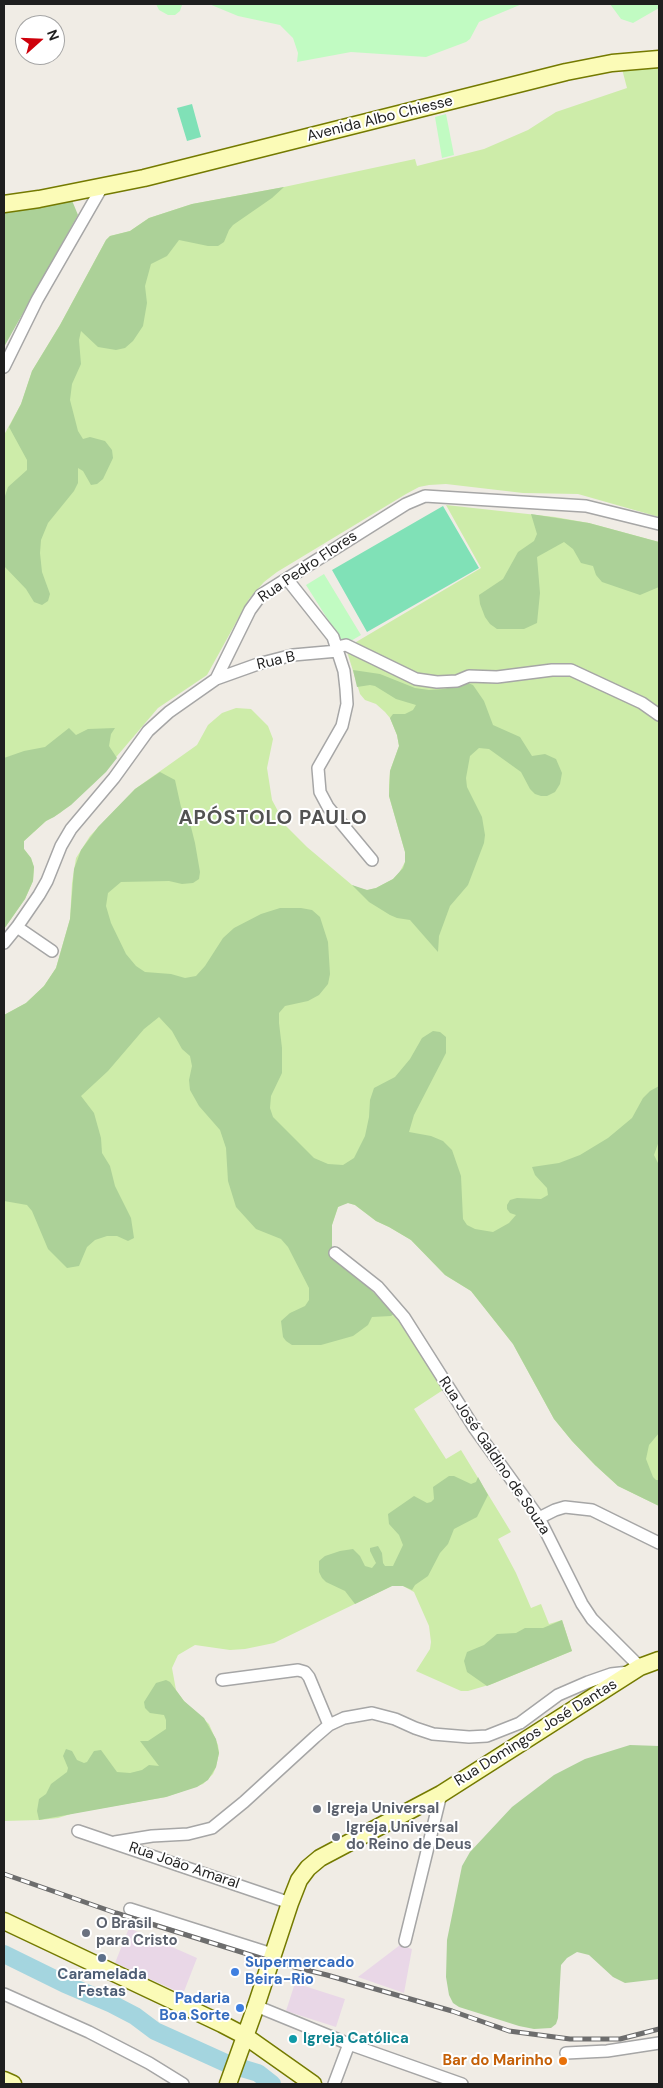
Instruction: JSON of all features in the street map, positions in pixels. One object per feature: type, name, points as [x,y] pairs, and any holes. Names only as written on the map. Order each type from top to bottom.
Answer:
[{"type":"street","name":"Avenida Albo Chiesse","points":[[4,204],[39,200],[144,178],[566,72],[612,64],[659,59]]},
{"type":"street","points":[[4,367],[37,300],[102,187]]},
{"type":"street","name":"Rua Pedro Flores","points":[[4,943],[47,882],[65,837],[114,778],[148,731],[169,712],[216,679],[254,603],[261,595],[406,504],[425,496],[586,506],[659,524]]},
{"type":"street","points":[[287,579],[328,629],[337,649],[346,689],[345,716],[338,736],[318,768],[318,782],[322,797],[328,807],[372,860]]},
{"type":"street","name":"Rua B","points":[[216,679],[258,664],[293,655],[337,649],[346,645],[416,679],[436,682],[457,681],[469,676],[497,677],[552,670],[571,670],[642,703],[659,716]]},
{"type":"street","points":[[17,927],[52,951]]},
{"type":"street","name":"Rua José Galdino de Souza","points":[[335,1253],[358,1270],[392,1301],[404,1317],[475,1430],[539,1518],[582,1604],[592,1619],[637,1669]]},
{"type":"street","points":[[539,1518],[565,1507],[592,1510],[659,1543]]},
{"type":"street","name":"Rua Domingos José Dantas","points":[[228,2084],[290,1903],[299,1880],[308,1868],[320,1858],[441,1794],[637,1669],[659,1660]]},
{"type":"street","points":[[115,1842],[152,1836],[188,1834],[212,1828],[330,1725],[344,1718],[372,1713],[395,1719],[434,1734],[468,1737],[487,1736],[520,1723],[558,1695],[611,1674],[637,1669]]},
{"type":"street","points":[[222,1680],[298,1670],[305,1672],[330,1725]]},
{"type":"street","points":[[405,1941],[441,1794]]},
{"type":"street","name":"Rua João Amaral","points":[[78,1830],[290,1903]]},
{"type":"street","points":[[130,1909],[272,1954]]},
{"type":"street","points":[[4,1921],[243,2043],[313,2084]]},
{"type":"street","points":[[4,1994],[89,2032],[150,2063],[183,2084]]},
{"type":"street","points":[[256,2006],[349,2044],[462,2084]]},
{"type":"street","points":[[566,2053],[659,2043]]},
{"type":"street","points":[[334,2084],[349,2044]]},
{"type":"street","points":[[4,2080],[13,2084]]},
{"type":"shaded area","points":[[129,1928],[197,1958],[183,1994],[115,1963]]},
{"type":"shaded area","points":[[400,1945],[412,1949],[404,1993],[358,1977]]},
{"type":"shaded area","points":[[295,1983],[345,1999],[336,2027],[286,2011]]},
{"type":"green space","points":[[156,4],[182,5],[180,11],[175,15],[168,15],[159,10]]},
{"type":"green space","points":[[209,4],[522,4],[479,22],[470,39],[466,42],[426,57],[351,52],[297,62],[298,53],[293,38],[280,25],[238,16]]},
{"type":"green space","points":[[610,4],[659,4],[659,8],[633,23],[621,19]]},
{"type":"green space","points":[[659,66],[659,517],[578,494],[523,493],[446,484],[429,485],[419,487],[406,494],[277,572],[264,582],[249,599],[207,675],[158,708],[94,783],[24,841],[24,849],[31,858],[34,867],[33,881],[25,899],[4,929],[4,435],[21,404],[32,371],[60,325],[106,240],[110,236],[130,231],[149,218],[192,204],[284,187],[415,159],[417,166],[484,149],[528,130],[556,112],[627,88],[622,69]]},
{"type":"green space","points":[[192,104],[201,137],[187,141],[177,108]]},
{"type":"green space","points":[[446,114],[454,155],[442,158],[435,117]]},
{"type":"green space","points":[[284,187],[272,198],[233,225],[224,242],[218,246],[208,246],[179,240],[167,256],[151,264],[145,286],[147,303],[143,326],[133,341],[125,348],[116,350],[98,347],[81,331],[79,340],[81,364],[72,384],[70,400],[78,431],[83,439],[90,437],[105,441],[112,450],[113,458],[103,479],[97,484],[91,485],[83,471],[78,468],[78,483],[74,491],[48,523],[41,540],[42,572],[50,594],[48,601],[42,605],[34,602],[26,589],[4,566],[4,499],[8,487],[27,470],[27,460],[9,427],[21,404],[32,371],[60,325],[106,240],[110,236],[130,231],[149,218],[192,204]]},
{"type":"green space","points":[[71,198],[78,215],[4,347],[4,209]]},
{"type":"green space","points":[[446,505],[555,517],[589,523],[659,542],[659,1506],[618,1486],[572,1441],[554,1419],[513,1344],[471,1291],[445,1275],[411,1240],[376,1221],[355,1205],[343,1204],[338,1207],[332,1225],[332,1255],[395,1313],[427,1362],[443,1390],[414,1409],[446,1459],[461,1450],[511,1532],[498,1539],[516,1573],[531,1608],[541,1604],[549,1624],[562,1620],[572,1651],[492,1684],[468,1691],[461,1691],[416,1671],[430,1649],[429,1626],[414,1592],[403,1586],[392,1586],[274,1643],[230,1650],[195,1645],[178,1655],[172,1668],[176,1690],[184,1701],[209,1724],[218,1745],[219,1753],[216,1767],[213,1774],[203,1784],[166,1797],[74,1813],[58,1818],[4,1821],[4,1015],[26,1003],[44,986],[56,968],[70,919],[72,883],[76,858],[90,836],[135,789],[197,745],[208,725],[222,713],[236,708],[251,709],[268,726],[273,739],[267,768],[272,800],[286,826],[307,847],[352,885],[360,889],[376,888],[393,879],[399,873],[405,862],[405,852],[389,796],[390,771],[399,746],[397,735],[390,718],[385,712],[376,704],[365,700],[360,694],[346,648],[481,568]]},
{"type":"green space","points":[[443,506],[479,568],[367,632],[332,570]]},
{"type":"green space","points":[[531,514],[589,523],[659,542],[659,587],[640,595],[602,582],[596,575],[593,566],[581,563],[573,549],[564,542],[537,557],[540,593],[537,623],[524,629],[497,629],[485,617],[479,595],[503,579],[518,552],[534,541],[537,534]]},
{"type":"green space","points":[[324,574],[361,635],[344,645],[306,585]]},
{"type":"green space","points":[[353,670],[380,674],[415,688],[429,690],[444,689],[468,683],[473,685],[484,701],[493,725],[520,737],[532,756],[545,754],[556,759],[562,773],[560,784],[555,792],[547,796],[541,796],[535,794],[530,789],[521,772],[489,749],[479,748],[470,756],[466,778],[467,787],[482,817],[485,835],[484,843],[468,885],[450,906],[439,936],[438,952],[410,920],[390,915],[369,902],[352,885],[367,890],[376,888],[393,879],[403,868],[405,852],[389,796],[390,771],[399,746],[390,718],[393,714],[405,714],[413,710],[416,705],[396,699],[375,686],[357,687]]},
{"type":"green space","points":[[69,728],[76,735],[88,729],[115,728],[111,734],[109,746],[117,758],[106,772],[71,805],[46,821],[24,841],[24,849],[31,858],[34,867],[33,881],[25,899],[4,929],[4,758],[24,751],[45,747]]},
{"type":"green space","points":[[160,772],[175,780],[181,807],[191,827],[195,843],[200,872],[199,879],[193,883],[182,884],[169,881],[121,882],[108,893],[106,906],[111,923],[126,954],[136,966],[145,972],[171,974],[185,978],[196,976],[205,966],[223,938],[234,928],[261,914],[280,908],[301,908],[312,910],[320,917],[328,942],[330,974],[328,984],[319,995],[308,1001],[285,1006],[279,1013],[282,1073],[271,1096],[270,1108],[273,1117],[314,1158],[328,1164],[343,1165],[354,1158],[365,1136],[370,1100],[374,1088],[395,1077],[410,1059],[422,1038],[433,1031],[440,1032],[446,1037],[446,1053],[414,1115],[409,1132],[431,1136],[443,1141],[452,1150],[461,1176],[463,1219],[467,1225],[475,1229],[493,1232],[509,1223],[516,1215],[510,1213],[507,1209],[510,1200],[517,1198],[541,1199],[548,1195],[547,1188],[535,1175],[532,1167],[559,1163],[580,1155],[608,1138],[632,1118],[643,1098],[659,1086],[659,1141],[654,1155],[659,1165],[659,1433],[649,1445],[646,1459],[653,1477],[659,1480],[659,1506],[618,1486],[572,1441],[554,1419],[513,1344],[471,1291],[445,1275],[411,1240],[376,1221],[355,1205],[348,1203],[338,1207],[332,1225],[332,1255],[395,1313],[391,1316],[372,1317],[368,1325],[353,1336],[321,1345],[292,1345],[286,1341],[283,1337],[281,1321],[290,1313],[305,1306],[309,1300],[309,1288],[288,1247],[281,1239],[256,1229],[236,1207],[228,1181],[226,1148],[220,1130],[199,1106],[190,1090],[189,1080],[192,1066],[190,1056],[182,1049],[172,1031],[159,1017],[144,1029],[108,1071],[81,1096],[94,1113],[101,1138],[102,1153],[110,1166],[115,1186],[131,1218],[134,1238],[128,1241],[117,1236],[107,1236],[95,1240],[87,1247],[79,1266],[67,1268],[48,1249],[32,1211],[27,1205],[4,1201],[4,1015],[26,1003],[44,986],[56,968],[70,919],[74,869],[81,850],[98,827],[135,789]]},
{"type":"green space","points":[[449,1476],[454,1476],[471,1484],[476,1482],[478,1477],[488,1495],[477,1517],[454,1529],[448,1544],[440,1553],[428,1576],[415,1585],[412,1590],[403,1586],[392,1586],[355,1604],[345,1591],[326,1582],[322,1578],[319,1572],[319,1561],[325,1556],[340,1551],[353,1549],[360,1556],[365,1566],[372,1568],[376,1563],[370,1548],[378,1546],[385,1566],[393,1566],[403,1545],[399,1535],[389,1524],[388,1514],[414,1496],[427,1503],[431,1502],[434,1499],[433,1487]]},
{"type":"green space","points":[[562,1620],[572,1651],[487,1686],[467,1672],[464,1661],[467,1652],[484,1645],[497,1634],[516,1633],[525,1628],[543,1628]]},
{"type":"green space","points":[[166,1680],[170,1682],[184,1701],[204,1718],[216,1739],[219,1753],[216,1767],[208,1780],[197,1787],[166,1797],[39,1820],[37,1811],[39,1799],[46,1794],[51,1784],[67,1772],[68,1768],[63,1756],[66,1749],[72,1751],[77,1760],[84,1763],[87,1762],[94,1751],[101,1750],[117,1772],[130,1773],[142,1770],[149,1765],[159,1766],[140,1741],[148,1741],[166,1729],[164,1715],[150,1713],[145,1708],[144,1702],[156,1683]]},
{"type":"green space","points":[[630,1745],[659,1746],[659,1979],[625,1983],[613,1977],[589,1955],[577,1952],[567,1958],[561,1965],[558,2018],[556,2024],[551,2028],[534,2029],[519,2026],[459,2007],[453,2003],[449,1995],[446,1977],[447,1940],[462,1866],[470,1852],[512,1807],[554,1775],[585,1759]]},
{"type":"waterway","points":[[4,1954],[65,1984],[112,2004],[135,2016],[155,2031],[228,2064],[258,2073],[272,2084]]},
{"type":"railway","points":[[4,1874],[116,1913],[270,1961],[327,1975],[452,2011],[509,2031],[570,2039],[620,2039],[659,2029]]},
{"type":"place","name":"Igreja Universal","points":[[317,1809]]},
{"type":"place","name":"Igreja Universal do Reino de Deus","points":[[336,1837]]},
{"type":"place","name":"O Brasil para Cristo","points":[[86,1933]]},
{"type":"place","name":"Caramelada Festas","points":[[102,1958]]},
{"type":"place","name":"Supermercado Beira-Rio","points":[[235,1972]]},
{"type":"place","name":"Padaria Boa Sorte","points":[[240,2008]]},
{"type":"place","name":"Igreja Católica","points":[[293,2039]]},
{"type":"place","name":"Bar do Marinho","points":[[563,2061]]},
{"type":"district","name":"APÓSTOLO PAULO","points":[[273,819]]}]
